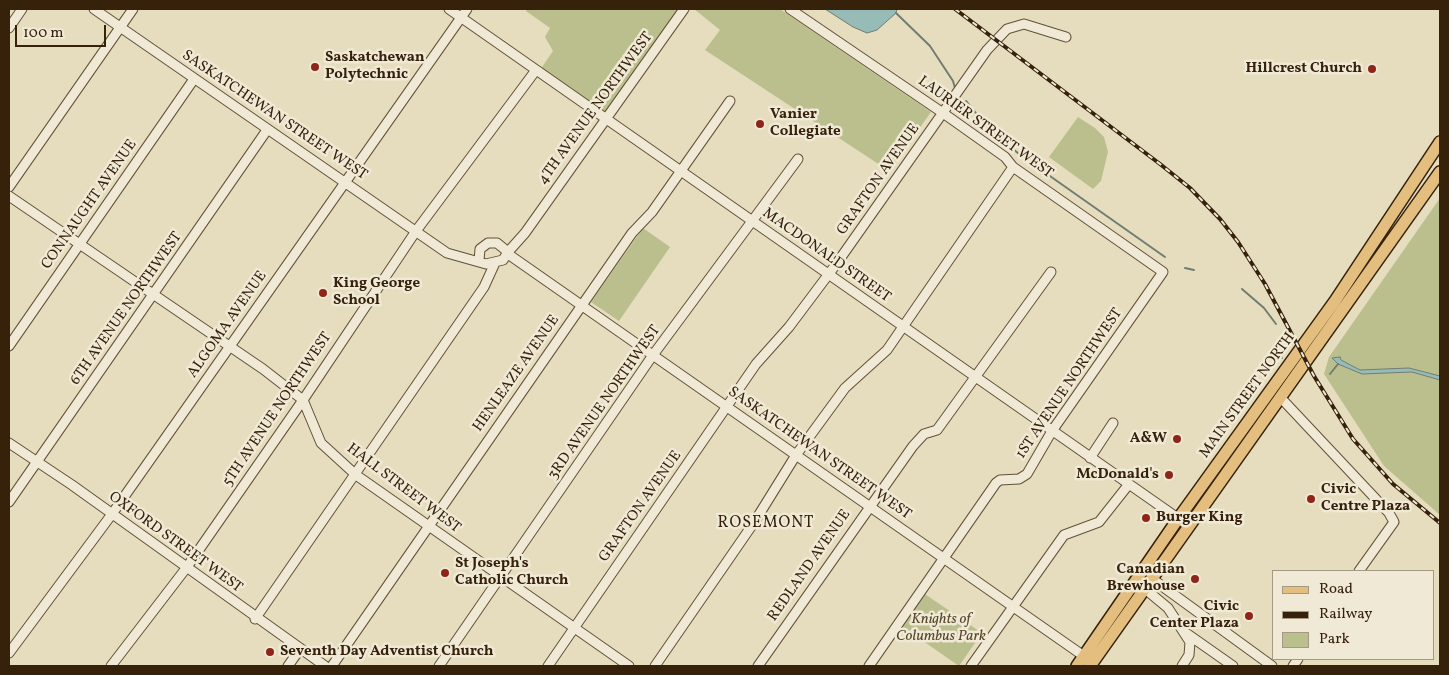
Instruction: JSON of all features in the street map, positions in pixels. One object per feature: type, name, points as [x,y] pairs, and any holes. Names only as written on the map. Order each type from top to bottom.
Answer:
[{"type":"main road","name":"MAIN STREET NORTH","points":[[1086,663],[1178,519],[1335,301],[1440,142]]},
{"type":"main road","name":"MAIN STREET NORTH","points":[[1086,663],[1148,583],[1440,172]]},
{"type":"street","points":[[9,28],[22,9]]},
{"type":"street","name":"SASKATCHEWAN STREET WEST","points":[[94,9],[267,130],[453,256],[481,263],[503,255]]},
{"type":"street","points":[[9,186],[133,9]]},
{"type":"street","name":"MACDONALD STREET","points":[[449,9],[1189,526]]},
{"type":"street","name":"ALGOMA AVENUE","points":[[9,653],[112,514],[467,9]]},
{"type":"street","name":"4TH AVENUE NORTHWEST","points":[[503,255],[512,241],[529,224],[684,9]]},
{"type":"street","name":"LAURIER STREET WEST","points":[[790,9],[943,113],[1005,157],[1014,167],[1163,272]]},
{"type":"street","name":"GRAFTON AVENUE","points":[[548,666],[756,364],[789,326],[987,50],[1007,29],[1024,24],[1066,37]]},
{"type":"street","name":"5TH AVENUE NORTHWEST","points":[[111,666],[186,567],[303,400],[416,231],[536,70]]},
{"type":"street","name":"CONNAUGHT AVENUE","points":[[9,346],[194,79]]},
{"type":"street","name":"HENLEAZE AVENUE","points":[[332,666],[632,233],[652,212],[730,101]]},
{"type":"street","name":"6TH AVENUE NORTHWEST","points":[[9,502],[267,130]]},
{"type":"street","name":"3RD AVENUE NORTHWEST","points":[[439,666],[653,355],[798,159]]},
{"type":"street","points":[[654,666],[755,521],[796,455],[845,388],[888,350],[1014,167]]},
{"type":"street","points":[[9,196],[230,346],[303,400]]},
{"type":"street","name":"SASKATCHEWAN STREET WEST","points":[[439,246],[457,252],[480,249],[492,242],[503,255],[530,269],[728,407],[1013,607],[1086,663]]},
{"type":"street","points":[[480,249],[484,287]]},
{"type":"street","points":[[255,619],[356,475],[484,287],[503,255]]},
{"type":"street","name":"REDLAND AVENUE","points":[[758,666],[913,446],[924,434],[937,430],[1051,272]]},
{"type":"street","name":"1ST AVENUE NORTHWEST","points":[[869,666],[996,483],[1000,480],[1019,479],[1027,474],[1052,431],[1163,272]]},
{"type":"street","points":[[1280,397],[1383,506],[1394,522],[1360,570]]},
{"type":"street","name":"HALL STREET WEST","points":[[303,400],[321,443],[356,475],[629,666]]},
{"type":"street","points":[[1090,458],[1112,424]]},
{"type":"street","name":"OXFORD STREET WEST","points":[[9,443],[112,514],[255,619],[325,666]]},
{"type":"street","points":[[972,666],[1064,535],[1100,522],[1129,484]]},
{"type":"street","points":[[1148,583],[1168,608],[1190,642],[1189,656],[1182,666]]},
{"type":"street","points":[[1148,583],[1272,666]]},
{"type":"street","points":[[1184,632],[1233,666]]},
{"type":"street","points":[[288,666],[300,649]]},
{"type":"green space","points":[[527,9],[680,9],[605,115],[540,70],[553,51],[545,37],[550,28],[526,11]]},
{"type":"green space","points":[[694,9],[780,9],[931,112],[889,171],[705,50],[720,30]]},
{"type":"green space","points":[[1078,117],[1095,128],[1104,137],[1108,152],[1101,181],[1093,189],[1049,157]]},
{"type":"green space","points":[[1440,198],[1440,515],[1384,466],[1324,374],[1329,357]]},
{"type":"green space","points":[[643,228],[670,247],[619,321],[591,302]]},
{"type":"green space","name":"Knights of Columbus Park","points":[[922,592],[982,633],[959,666],[900,625]]},
{"type":"water","points":[[825,9],[897,9],[896,13],[877,30],[867,33],[853,27]]},
{"type":"water","points":[[1340,357],[1341,360],[1360,370],[1409,368],[1440,376],[1440,380],[1412,372],[1362,374],[1338,364],[1332,358]]},
{"type":"waterway","points":[[896,13],[930,46],[953,81],[955,88]]},
{"type":"waterway","points":[[966,101],[987,127],[1019,154]]},
{"type":"waterway","points":[[1030,162],[1165,257]]},
{"type":"waterway","points":[[1185,268],[1194,270]]},
{"type":"waterway","points":[[1242,289],[1264,308],[1276,324]]},
{"type":"waterway","points":[[1282,341],[1282,358]]},
{"type":"waterway","points":[[1330,374],[1338,364]]},
{"type":"railway","points":[[955,9],[1160,164],[1190,188],[1220,219],[1238,242],[1265,284],[1314,376],[1353,439],[1393,484],[1440,523]]},
{"type":"place","name":"Saskatchewan Polytechnic","points":[[315,67]]},
{"type":"place","name":"Hillcrest Church","points":[[1372,69]]},
{"type":"place","name":"Vanier Collegiate","points":[[760,124]]},
{"type":"place","name":"King George School","points":[[323,293]]},
{"type":"place","name":"A&W","points":[[1177,439]]},
{"type":"place","name":"McDonald's","points":[[1169,475]]},
{"type":"place","name":"Civic Centre Plaza","points":[[1311,499]]},
{"type":"place","name":"Burger King","points":[[1146,518]]},
{"type":"place","name":"St Joseph's Catholic Church","points":[[445,573]]},
{"type":"place","name":"Canadian Brewhouse","points":[[1195,579]]},
{"type":"place","name":"Civic Center Plaza","points":[[1249,616]]},
{"type":"place","name":"Seventh Day Adventist Church","points":[[270,652]]},
{"type":"district","name":"ROSEMONT","points":[[766,524]]}]
